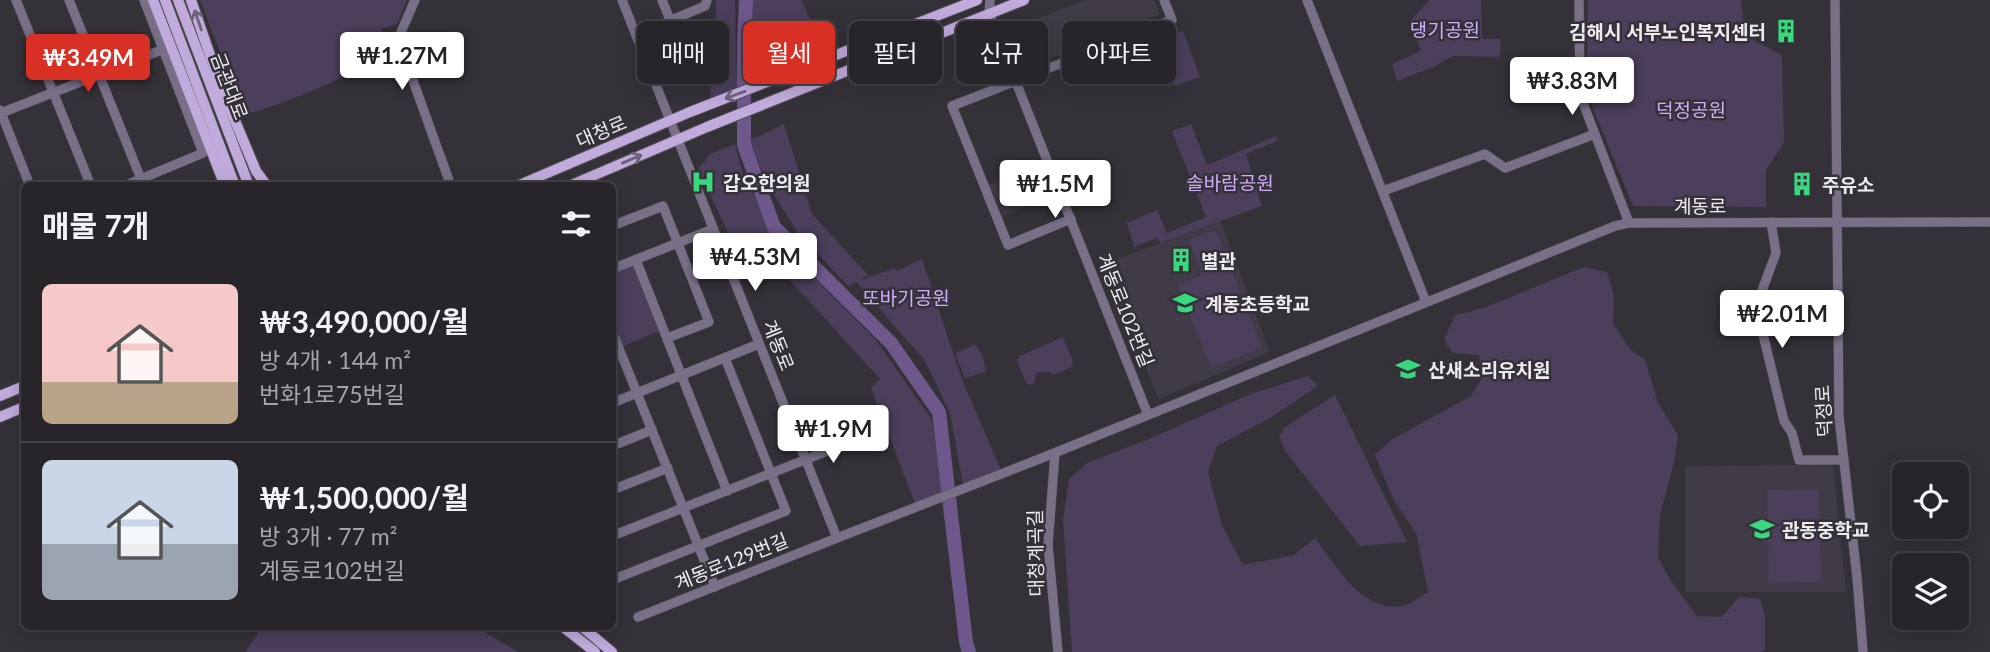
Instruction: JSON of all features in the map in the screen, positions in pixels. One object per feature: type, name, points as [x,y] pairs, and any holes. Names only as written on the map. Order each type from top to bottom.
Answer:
[{"type":"main road","points":[[153,0],[223,182]]},
{"type":"main road","name":"금관대로","points":[[165,0],[233,182]]},
{"type":"main road","name":"금관대로","points":[[178,0],[246,182]]},
{"type":"main road","points":[[191,0],[221,87],[256,171],[264,182]]},
{"type":"main road","name":"대청로","points":[[526,182],[670,120],[976,0]]},
{"type":"main road","points":[[989,14],[1024,0]]},
{"type":"main road","name":"대청로","points":[[578,182],[707,127],[989,14]]},
{"type":"main road","points":[[192,38],[221,87]]},
{"type":"main road","points":[[184,51],[207,142]]},
{"type":"main road","points":[[0,396],[21,387]]},
{"type":"main road","points":[[0,417],[21,408]]},
{"type":"main road","points":[[567,630],[595,652]]},
{"type":"main road","points":[[586,630],[612,652]]},
{"type":"street","points":[[16,0],[89,182]]},
{"type":"street","points":[[69,0],[141,178]]},
{"type":"street","points":[[132,182],[203,153],[144,0]]},
{"type":"street","points":[[415,0],[398,39],[451,182]]},
{"type":"street","name":"계동로","points":[[622,0],[837,538],[1055,453],[1615,226],[1629,223],[1990,222]]},
{"type":"street","points":[[662,0],[671,21]]},
{"type":"street","points":[[673,21],[705,6],[707,0]]},
{"type":"street","points":[[976,0],[989,14]]},
{"type":"street","points":[[989,14],[990,0]]},
{"type":"street","points":[[1048,68],[1172,20],[1164,0]]},
{"type":"street","points":[[1307,0],[1426,302]]},
{"type":"street","points":[[1579,0],[1580,95],[1629,223]]},
{"type":"street","name":"덕정로","points":[[1835,0],[1839,417],[1863,652]]},
{"type":"street","name":"계동로102번길","points":[[989,14],[992,21]]},
{"type":"street","points":[[28,182],[1,111],[164,49]]},
{"type":"street","points":[[1008,84],[952,106],[1008,244],[1071,219]]},
{"type":"street","name":"계동로102번길","points":[[1017,84],[1148,415]]},
{"type":"street","points":[[1383,191],[1485,154],[1505,168],[1595,134]]},
{"type":"street","points":[[616,224],[663,206],[709,322],[667,338]]},
{"type":"street","points":[[1771,222],[1776,253],[1760,296],[1761,326],[1784,421],[1792,433],[1800,460],[1844,460]]},
{"type":"street","points":[[616,268],[713,229]]},
{"type":"street","points":[[636,260],[727,491]]},
{"type":"street","points":[[616,341],[715,587]]},
{"type":"street","points":[[616,401],[759,344]]},
{"type":"street","points":[[616,578],[786,512],[725,358]]},
{"type":"street","points":[[616,444],[652,430]]},
{"type":"street","points":[[616,534],[850,442]]},
{"type":"street","name":"대청계곡길","points":[[1055,453],[1048,545],[1058,652]]},
{"type":"street","points":[[616,488],[668,468]]},
{"type":"street","name":"계동로129번길","points":[[638,617],[837,538]]},
{"type":"shaded area","points":[[1086,0],[1154,0],[1160,14],[1143,21],[1062,21],[1062,54],[1048,59],[1048,21],[1031,21]]},
{"type":"shaded area","points":[[1032,167],[1042,201],[1003,216],[989,185]]},
{"type":"shaded area","name":"계동초등학교","points":[[1220,221],[1270,352],[1159,399],[1102,265]]},
{"type":"shaded area","name":"관동중학교","points":[[1833,465],[1846,592],[1685,592],[1685,466]]},
{"type":"green space","points":[[200,0],[407,0],[397,24],[381,29],[386,49],[394,49],[401,68],[378,78],[369,65],[292,99],[244,115]]},
{"type":"green space","points":[[716,0],[735,0],[737,92],[711,102],[711,84],[729,84],[729,21],[713,21],[716,20]]},
{"type":"green space","points":[[750,0],[801,0],[811,21],[750,21]]},
{"type":"green space","name":"댕기공원","points":[[1430,0],[1481,0],[1482,39],[1501,39],[1500,57],[1453,56],[1397,81],[1392,64],[1421,51],[1410,21]]},
{"type":"green space","name":"덕정공원","points":[[1588,0],[1741,0],[1745,36],[1782,55],[1784,143],[1766,170],[1766,207],[1633,206],[1587,94]]},
{"type":"green space","points":[[1183,31],[1200,77],[1175,86],[1176,84],[1176,33]]},
{"type":"green space","name":"또바기공원","points":[[784,124],[812,214],[868,275],[861,280],[895,268],[897,271],[922,259],[961,377],[1001,470],[963,485],[950,413],[925,361],[856,282],[848,286],[798,233],[766,182],[749,139]]},
{"type":"green space","name":"솔바람공원","points":[[1191,124],[1207,165],[1276,136],[1277,141],[1246,154],[1262,206],[1160,243],[1157,238],[1134,247],[1127,223],[1157,210],[1167,233],[1206,217],[1172,131]]},
{"type":"green space","points":[[735,144],[743,174],[773,234],[876,340],[932,420],[943,492],[916,506],[871,388],[880,379],[748,234],[732,241],[698,169],[710,154]]},
{"type":"green space","points":[[1216,230],[1262,348],[1211,368],[1178,284],[1203,275],[1189,240]]},
{"type":"green space","points":[[634,262],[662,330],[621,347],[616,333],[616,270]]},
{"type":"green space","points":[[1584,267],[1607,272],[1614,295],[1613,323],[1629,348],[1645,360],[1658,403],[1678,435],[1674,463],[1660,514],[1658,558],[1697,616],[1722,617],[1739,597],[1760,599],[1765,616],[1765,649],[1761,652],[1072,652],[1063,519],[1069,479],[1087,463],[1253,393],[1308,376],[1318,386],[1270,418],[1217,446],[1208,472],[1222,525],[1243,565],[1294,555],[1315,538],[1351,585],[1374,602],[1403,606],[1428,592],[1416,533],[1393,499],[1375,455],[1391,440],[1471,396],[1483,376],[1479,355],[1453,353],[1444,340],[1455,315],[1484,308]]},
{"type":"green space","points":[[1063,337],[1073,361],[1072,367],[1053,375],[1051,372],[1036,373],[1034,384],[1027,385],[1017,361],[1020,356]]},
{"type":"green space","points":[[975,344],[983,356],[986,372],[965,378],[955,354]]},
{"type":"green space","points":[[1335,395],[1407,542],[1360,546],[1286,452],[1279,435],[1283,432],[1282,429]]},
{"type":"green space","points":[[1819,489],[1821,582],[1769,583],[1767,490]]},
{"type":"green space","points":[[260,630],[481,630],[518,652],[245,652]]},
{"type":"waterway","points":[[746,0],[744,145],[774,227],[891,343],[939,412],[969,652]]},
{"type":"place","name":"김해시 서부노인복지센터","points":[[1786,31]]},
{"type":"place","name":"갑오한의원","points":[[703,182]]},
{"type":"place","name":"주유소","points":[[1802,184]]},
{"type":"place","name":"별관","points":[[1181,260]]},
{"type":"place","name":"계동초등학교","points":[[1185,303]]},
{"type":"place","name":"산새소리유치원","points":[[1408,369]]},
{"type":"place","name":"관동중학교","points":[[1762,529]]}]
